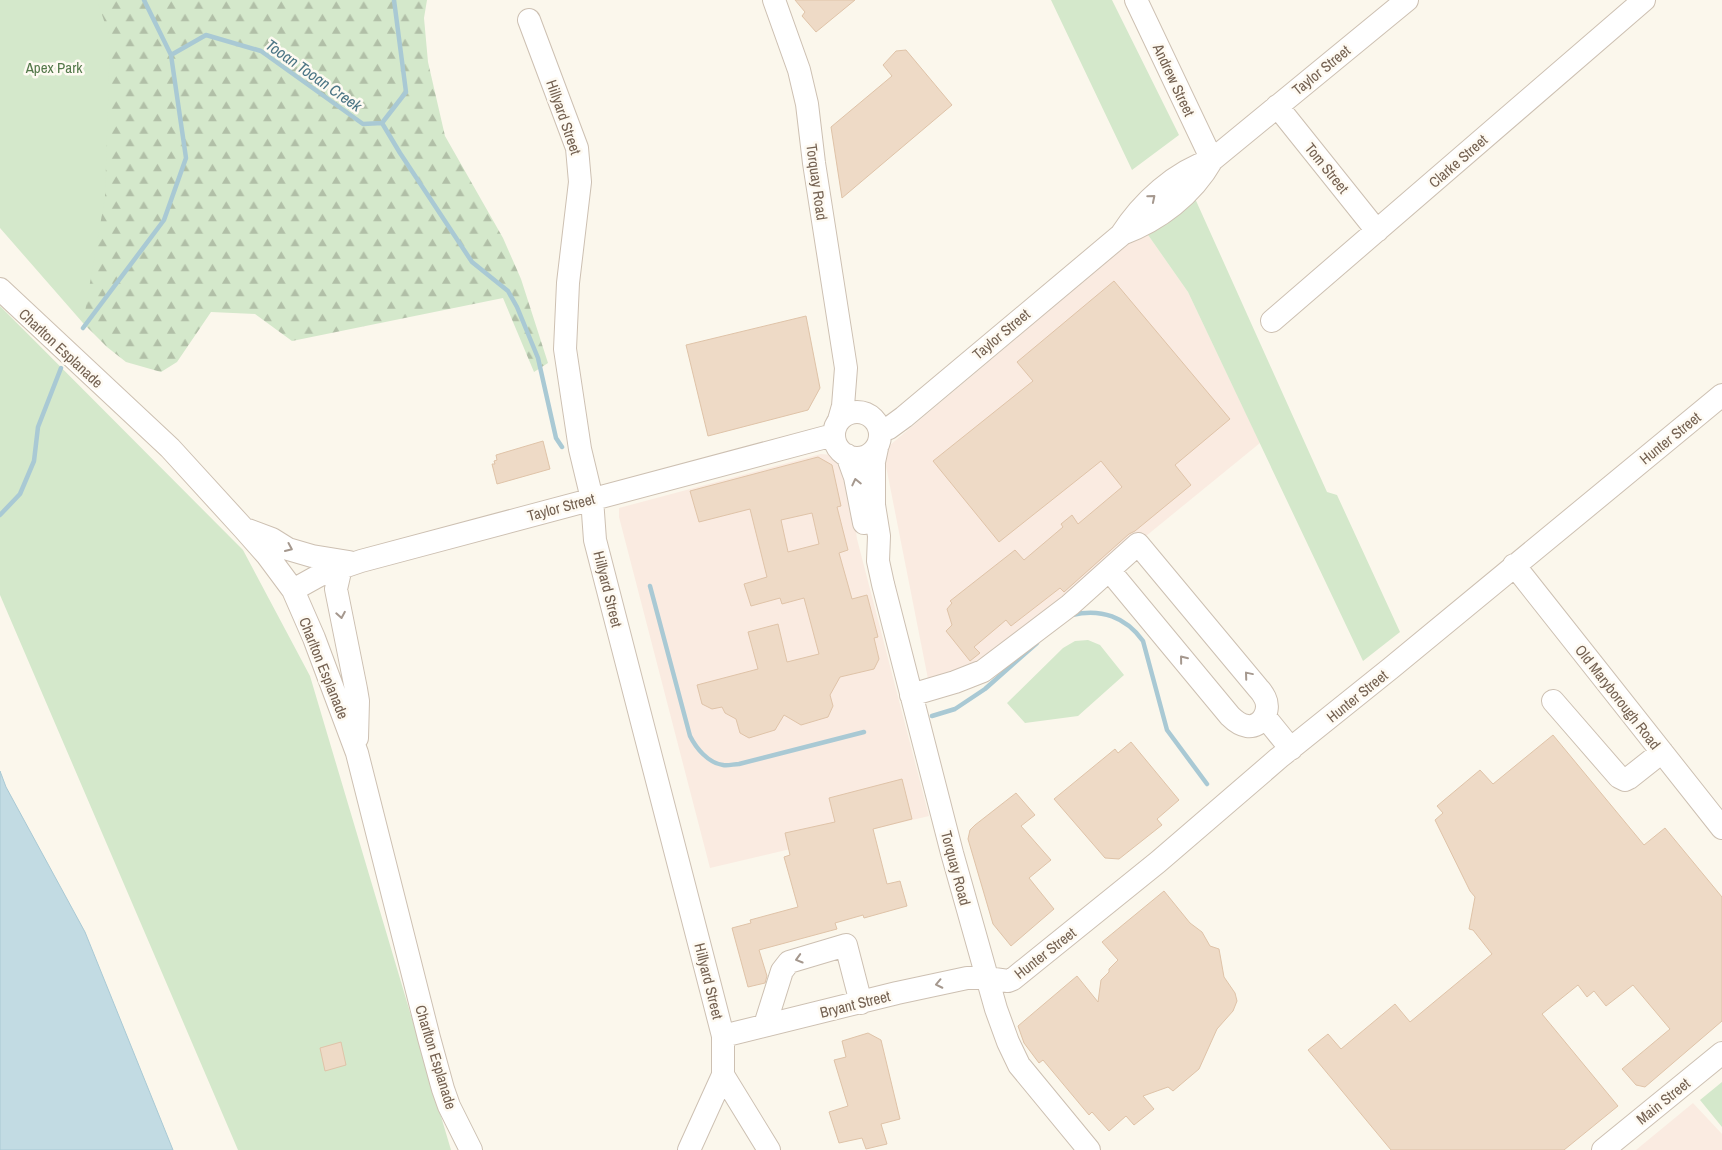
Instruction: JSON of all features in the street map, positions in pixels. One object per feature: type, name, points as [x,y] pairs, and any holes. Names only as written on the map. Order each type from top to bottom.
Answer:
[{"type":"street","name":"Torquay Road","points":[[774,0],[799,70],[807,104],[814,163],[846,368],[860,403],[875,431],[873,475],[874,504],[879,536],[878,561],[890,616],[952,853],[987,978],[1008,1042],[1019,1065],[1089,1150]]},
{"type":"street","name":"Andrew Street","points":[[1136,0],[1212,160]]},
{"type":"street","name":"Taylor Street","points":[[875,431],[889,428],[904,417],[1121,235],[1149,222],[1183,197],[1199,181],[1212,160],[1407,0]]},
{"type":"street","name":"Clarke Street","points":[[1272,321],[1644,0]]},
{"type":"street","name":"Hillyard Street","points":[[529,20],[577,148],[580,182],[568,283],[565,349],[580,448],[592,499],[596,542],[723,1036],[723,1076],[689,1150]]},
{"type":"street","name":"Tom Street","points":[[1277,106],[1377,231]]},
{"type":"street","name":"Charlton Esplanade","points":[[0,290],[170,448],[267,555],[293,590],[314,638],[357,753],[443,1089],[449,1106],[471,1150]]},
{"type":"street","name":"Torquay Road","points":[[846,368],[840,438],[855,477],[867,541],[878,561]]},
{"type":"street","name":"Hunter Street","points":[[987,978],[1008,981],[1013,979],[1186,839],[1286,753],[1722,395]]},
{"type":"street","points":[[852,412],[860,412],[875,431],[867,456],[853,458],[840,438],[845,415],[852,412]]},
{"type":"street","name":"Taylor Street","points":[[293,590],[320,575],[347,565],[826,437],[840,438]]},
{"type":"street","points":[[244,529],[272,539],[288,549],[347,565],[336,589],[358,701],[357,753]]},
{"type":"street","points":[[911,695],[956,682],[983,671],[1070,605],[1109,570],[1138,544],[1266,699],[1268,709],[1259,722],[1245,726],[1230,716],[1109,570]]},
{"type":"street","name":"Old Maryborough Road","points":[[1514,565],[1722,828]]},
{"type":"street","points":[[1554,700],[1619,777],[1624,780],[1662,752]]},
{"type":"street","points":[[1259,722],[1286,753]]},
{"type":"street","points":[[765,1025],[782,971],[789,962],[846,945],[860,1003]]},
{"type":"street","name":"Bryant Street","points":[[723,1036],[967,978],[987,978]]},
{"type":"street","name":"Main Street","points":[[1604,1150],[1722,1053]]},
{"type":"street","points":[[723,1076],[769,1150]]},
{"type":"shaded area","points":[[1146,232],[1188,292],[1260,443],[1059,607],[980,662],[929,684],[883,451],[1138,235]]},
{"type":"shaded area","points":[[821,454],[832,455],[840,462],[854,517],[857,539],[929,816],[710,868],[619,517],[619,508]]},
{"type":"shaded area","points":[[1693,1103],[1722,1134],[1722,1150],[1636,1150]]},
{"type":"green space","name":"Apex Park","points":[[0,0],[97,0],[110,38],[105,197],[83,323],[0,228]]},
{"type":"green space","points":[[94,0],[427,0],[424,18],[428,62],[445,136],[503,238],[521,279],[548,363],[534,372],[503,298],[292,341],[255,314],[211,312],[177,362],[161,372],[126,362],[107,347],[83,323],[76,258]]},
{"type":"green space","points":[[1051,0],[1112,0],[1179,135],[1132,170]]},
{"type":"green space","points":[[1193,194],[1327,492],[1337,495],[1400,632],[1363,661],[1188,292],[1146,232]]},
{"type":"green space","points":[[0,306],[243,550],[310,676],[451,1150],[238,1150],[0,595]]},
{"type":"green space","points":[[1088,640],[1100,645],[1124,675],[1078,716],[1025,723],[1007,703],[1063,648],[1075,641]]},
{"type":"green space","points":[[1722,1082],[1722,1127],[1700,1100]]},
{"type":"water","points":[[0,771],[6,787],[85,932],[173,1150],[0,1150]]},
{"type":"building","points":[[795,0],[855,0],[816,32],[802,16],[805,12]]},
{"type":"building","points":[[906,50],[952,105],[842,198],[831,127],[892,76],[883,65],[896,51]]},
{"type":"building","points":[[1114,281],[1230,419],[1175,465],[1191,485],[1129,534],[1064,592],[1060,588],[1011,626],[1006,620],[974,647],[980,653],[970,661],[946,631],[952,625],[947,609],[952,603],[950,601],[1015,550],[1024,560],[1063,527],[1061,524],[1072,515],[1078,524],[1122,487],[1101,461],[999,542],[933,461],[1033,381],[1017,362]]},
{"type":"building","points":[[806,316],[820,388],[808,410],[708,436],[686,345]]},
{"type":"building","points":[[543,441],[550,469],[497,484],[492,464],[495,464],[494,461],[497,460],[496,455]]},
{"type":"building","points":[[818,457],[832,465],[841,506],[837,507],[848,550],[839,553],[852,599],[867,595],[878,637],[874,638],[879,659],[874,669],[840,677],[830,695],[833,706],[828,717],[801,725],[784,715],[775,730],[749,738],[740,733],[736,719],[725,713],[722,707],[712,709],[702,704],[697,685],[758,669],[748,632],[778,624],[787,662],[819,654],[804,598],[782,604],[780,598],[751,606],[744,584],[767,577],[750,509],[699,522],[690,491]],"holes":[[[812,513],[819,544],[788,552],[781,520]]]},
{"type":"building","points":[[1553,735],[1644,845],[1665,828],[1722,897],[1722,1021],[1645,1087],[1636,1085],[1622,1069],[1670,1029],[1633,985],[1606,1006],[1594,991],[1587,997],[1578,985],[1542,1014],[1618,1106],[1564,1150],[1391,1150],[1308,1050],[1328,1034],[1341,1049],[1395,1004],[1410,1022],[1492,954],[1473,930],[1469,929],[1475,897],[1470,891],[1435,820],[1443,813],[1437,806],[1480,770],[1493,784]]},
{"type":"building","points":[[1131,742],[1179,800],[1157,819],[1162,825],[1119,859],[1105,858],[1054,799],[1115,749],[1118,753]]},
{"type":"building","points":[[902,779],[912,819],[873,829],[887,884],[900,881],[907,906],[864,918],[863,915],[835,923],[837,929],[759,950],[767,976],[765,983],[748,987],[732,928],[751,923],[750,920],[798,907],[784,857],[790,855],[785,833],[835,822],[829,798]]},
{"type":"building","points":[[1016,793],[1035,815],[1021,826],[1051,860],[1029,878],[1054,909],[1011,946],[993,924],[968,839],[970,830],[975,825]]},
{"type":"building","points":[[1164,891],[1190,923],[1202,932],[1210,946],[1219,949],[1224,977],[1235,993],[1237,1001],[1233,1011],[1217,1029],[1199,1069],[1173,1091],[1168,1087],[1143,1096],[1154,1109],[1134,1125],[1126,1116],[1109,1131],[1092,1112],[1089,1115],[1043,1060],[1039,1063],[1024,1043],[1018,1026],[1077,976],[1098,1002],[1101,980],[1118,960],[1102,942]]},
{"type":"building","points":[[868,1033],[881,1040],[900,1119],[881,1124],[887,1144],[866,1149],[862,1138],[839,1143],[829,1112],[848,1106],[834,1060],[846,1057],[842,1041]]},
{"type":"building","points":[[341,1042],[346,1065],[325,1071],[320,1048]]},
{"type":"waterway","points":[[144,0],[171,55]]},
{"type":"waterway","name":"Tooan Tooan Creek","points":[[83,328],[164,220],[186,158],[171,55],[206,35],[261,51],[363,124],[382,123],[406,92],[394,0]]},
{"type":"waterway","points":[[382,123],[472,262],[508,291],[517,307],[538,358],[556,438],[562,447]]},
{"type":"waterway","name":"Tooan Tooan Creek","points":[[0,515],[20,494],[34,461],[38,427],[61,368]]},
{"type":"waterway","points":[[650,586],[690,736],[699,750],[712,761],[723,765],[739,764],[864,732]]},
{"type":"waterway","points":[[1072,615],[1093,613],[1112,616],[1129,626],[1143,641],[1167,730],[1207,784]]},
{"type":"waterway","points":[[932,716],[955,709],[985,689],[1037,643]]}]
